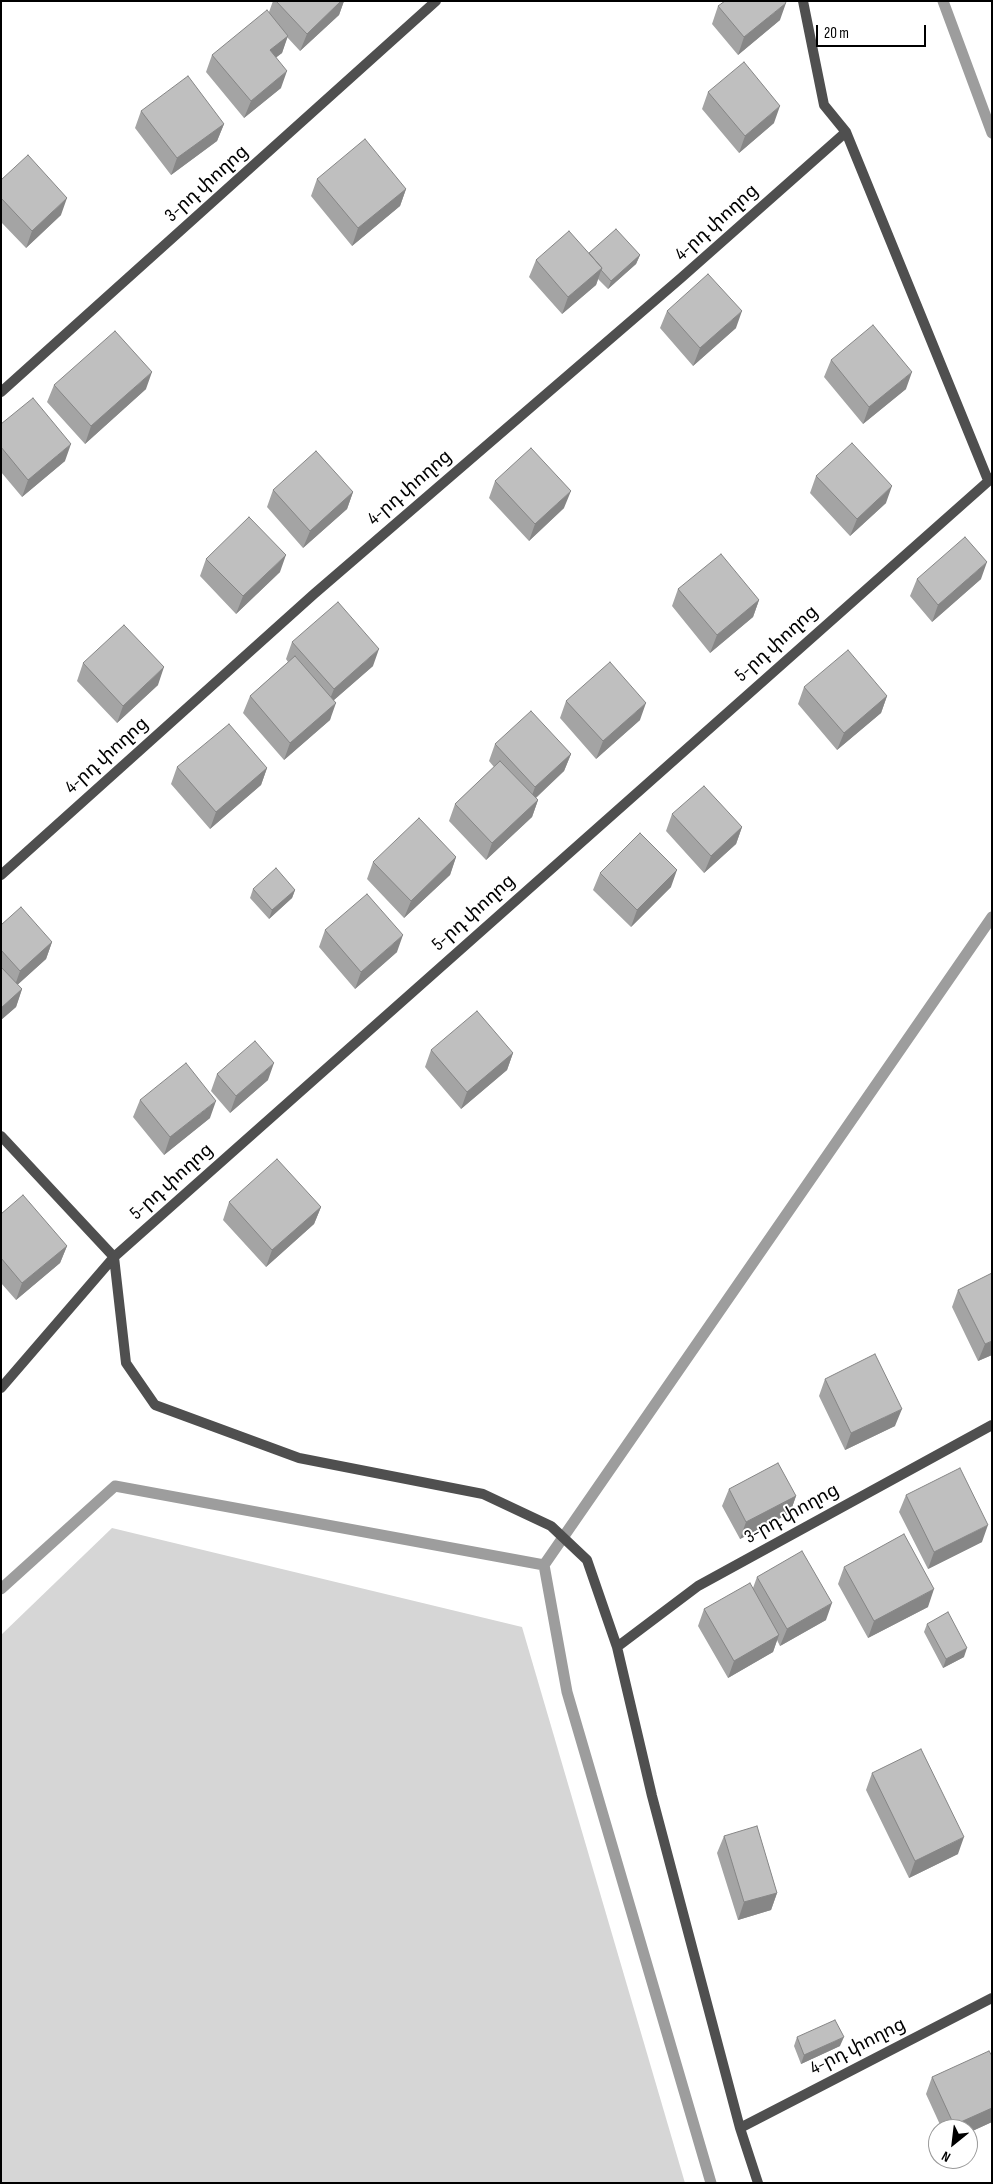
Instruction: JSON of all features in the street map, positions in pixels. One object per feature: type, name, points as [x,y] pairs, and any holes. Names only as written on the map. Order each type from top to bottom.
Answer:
[{"type":"street","name":"3-րդ փողոց","points":[[1,392],[436,1]]},
{"type":"street","points":[[803,1],[824,105],[846,132],[990,479]]},
{"type":"street","name":"4-րդ փողոց","points":[[1,875],[314,594],[681,278],[846,132]]},
{"type":"street","name":"5-րդ փողոց","points":[[1,1388],[114,1257],[990,479]]},
{"type":"street","points":[[1,1136],[114,1257],[126,1363],[155,1406],[299,1458],[483,1494],[551,1526],[587,1560],[617,1647],[652,1796],[740,2128],[758,2183]]},
{"type":"street","name":"3-րդ փողոց","points":[[617,1647],[698,1586],[992,1425]]},
{"type":"street","name":"4-րդ փողոց","points":[[740,2128],[992,1998]]},
{"type":"shaded area","points":[[112,1528],[522,1627],[685,2183],[1,2183],[1,1635]]},
{"type":"building","points":[[276,1],[341,1],[307,34]]},
{"type":"building","points":[[725,1],[785,1],[786,3],[744,37],[718,6]]},
{"type":"building","points":[[267,10],[288,36],[270,50],[287,71],[251,101],[212,55]]},
{"type":"building","points":[[744,62],[780,106],[745,136],[708,92]]},
{"type":"building","points":[[188,76],[224,124],[177,158],[141,111]]},
{"type":"building","points":[[365,139],[406,189],[358,228],[317,179]]},
{"type":"building","points":[[28,155],[67,198],[32,231],[1,198],[1,180]]},
{"type":"building","points":[[616,229],[640,255],[611,281],[589,253]]},
{"type":"building","points":[[569,231],[602,268],[568,297],[536,260]]},
{"type":"building","points":[[708,274],[742,311],[700,348],[667,311]]},
{"type":"building","points":[[873,325],[912,372],[869,407],[831,360]]},
{"type":"building","points":[[115,331],[152,372],[91,426],[54,385]]},
{"type":"building","points":[[33,398],[71,444],[28,480],[1,447],[1,424]]},
{"type":"building","points":[[852,443],[892,486],[857,519],[816,476]]},
{"type":"building","points":[[531,448],[571,491],[535,524],[495,481]]},
{"type":"building","points":[[316,451],[353,492],[310,531],[273,490]]},
{"type":"building","points":[[249,517],[286,555],[243,596],[206,559]]},
{"type":"building","points":[[965,537],[987,562],[938,605],[917,579]]},
{"type":"building","points":[[721,554],[759,600],[717,635],[678,589]]},
{"type":"building","points":[[338,602],[379,649],[334,689],[292,642]]},
{"type":"building","points":[[124,625],[164,667],[123,706],[83,663]]},
{"type":"building","points":[[848,650],[887,696],[844,733],[804,687]]},
{"type":"building","points":[[295,656],[336,703],[290,743],[250,696]]},
{"type":"building","points":[[610,662],[646,703],[603,741],[566,701]]},
{"type":"building","points":[[531,711],[571,754],[535,787],[495,744]]},
{"type":"building","points":[[229,724],[267,768],[216,812],[177,767]]},
{"type":"building","points":[[500,761],[538,800],[492,843],[455,804]]},
{"type":"building","points":[[704,786],[742,827],[711,856],[672,814]]},
{"type":"building","points":[[419,818],[456,857],[411,901],[373,862]]},
{"type":"building","points":[[640,833],[677,870],[637,910],[600,873]]},
{"type":"building","points":[[276,868],[295,890],[272,910],[253,889]]},
{"type":"building","points":[[367,894],[403,935],[361,972],[325,930]]},
{"type":"building","points":[[21,907],[52,942],[20,971],[1,950],[1,925]]},
{"type":"building","points":[[1,967],[22,989],[1,1008]]},
{"type":"building","points":[[477,1011],[513,1053],[467,1092],[431,1050]]},
{"type":"building","points":[[255,1041],[274,1063],[236,1096],[217,1074]]},
{"type":"building","points":[[186,1063],[216,1101],[170,1137],[140,1100]]},
{"type":"building","points":[[277,1159],[321,1207],[272,1250],[229,1202]]},
{"type":"building","points":[[23,1195],[67,1246],[22,1283],[1,1258],[1,1214]]},
{"type":"building","points":[[992,1273],[992,1341],[985,1344],[958,1290]]},
{"type":"building","points":[[875,1354],[902,1409],[851,1433],[825,1379]]},
{"type":"building","points":[[778,1463],[796,1496],[746,1522],[729,1489]]},
{"type":"building","points":[[960,1468],[988,1525],[934,1552],[906,1495]]},
{"type":"building","points":[[904,1534],[934,1589],[874,1621],[844,1567]]},
{"type":"building","points":[[802,1551],[832,1603],[787,1629],[757,1577]]},
{"type":"building","points":[[750,1583],[779,1635],[734,1661],[704,1609]]},
{"type":"building","points":[[948,1612],[967,1648],[946,1659],[927,1624]]},
{"type":"building","points":[[921,1749],[964,1837],[915,1861],[872,1773]]},
{"type":"building","points":[[757,1826],[777,1893],[744,1902],[724,1836]]},
{"type":"building","points":[[835,2020],[844,2037],[804,2055],[797,2037]]},
{"type":"building","points":[[989,2051],[992,2056],[992,2108],[967,2119],[951,2119],[932,2077]]},
{"type":"waterway","points":[[943,1],[992,133]]},
{"type":"waterway","points":[[711,2183],[567,1692],[544,1565],[992,917]]},
{"type":"waterway","points":[[1,1589],[115,1486],[544,1565]]}]
